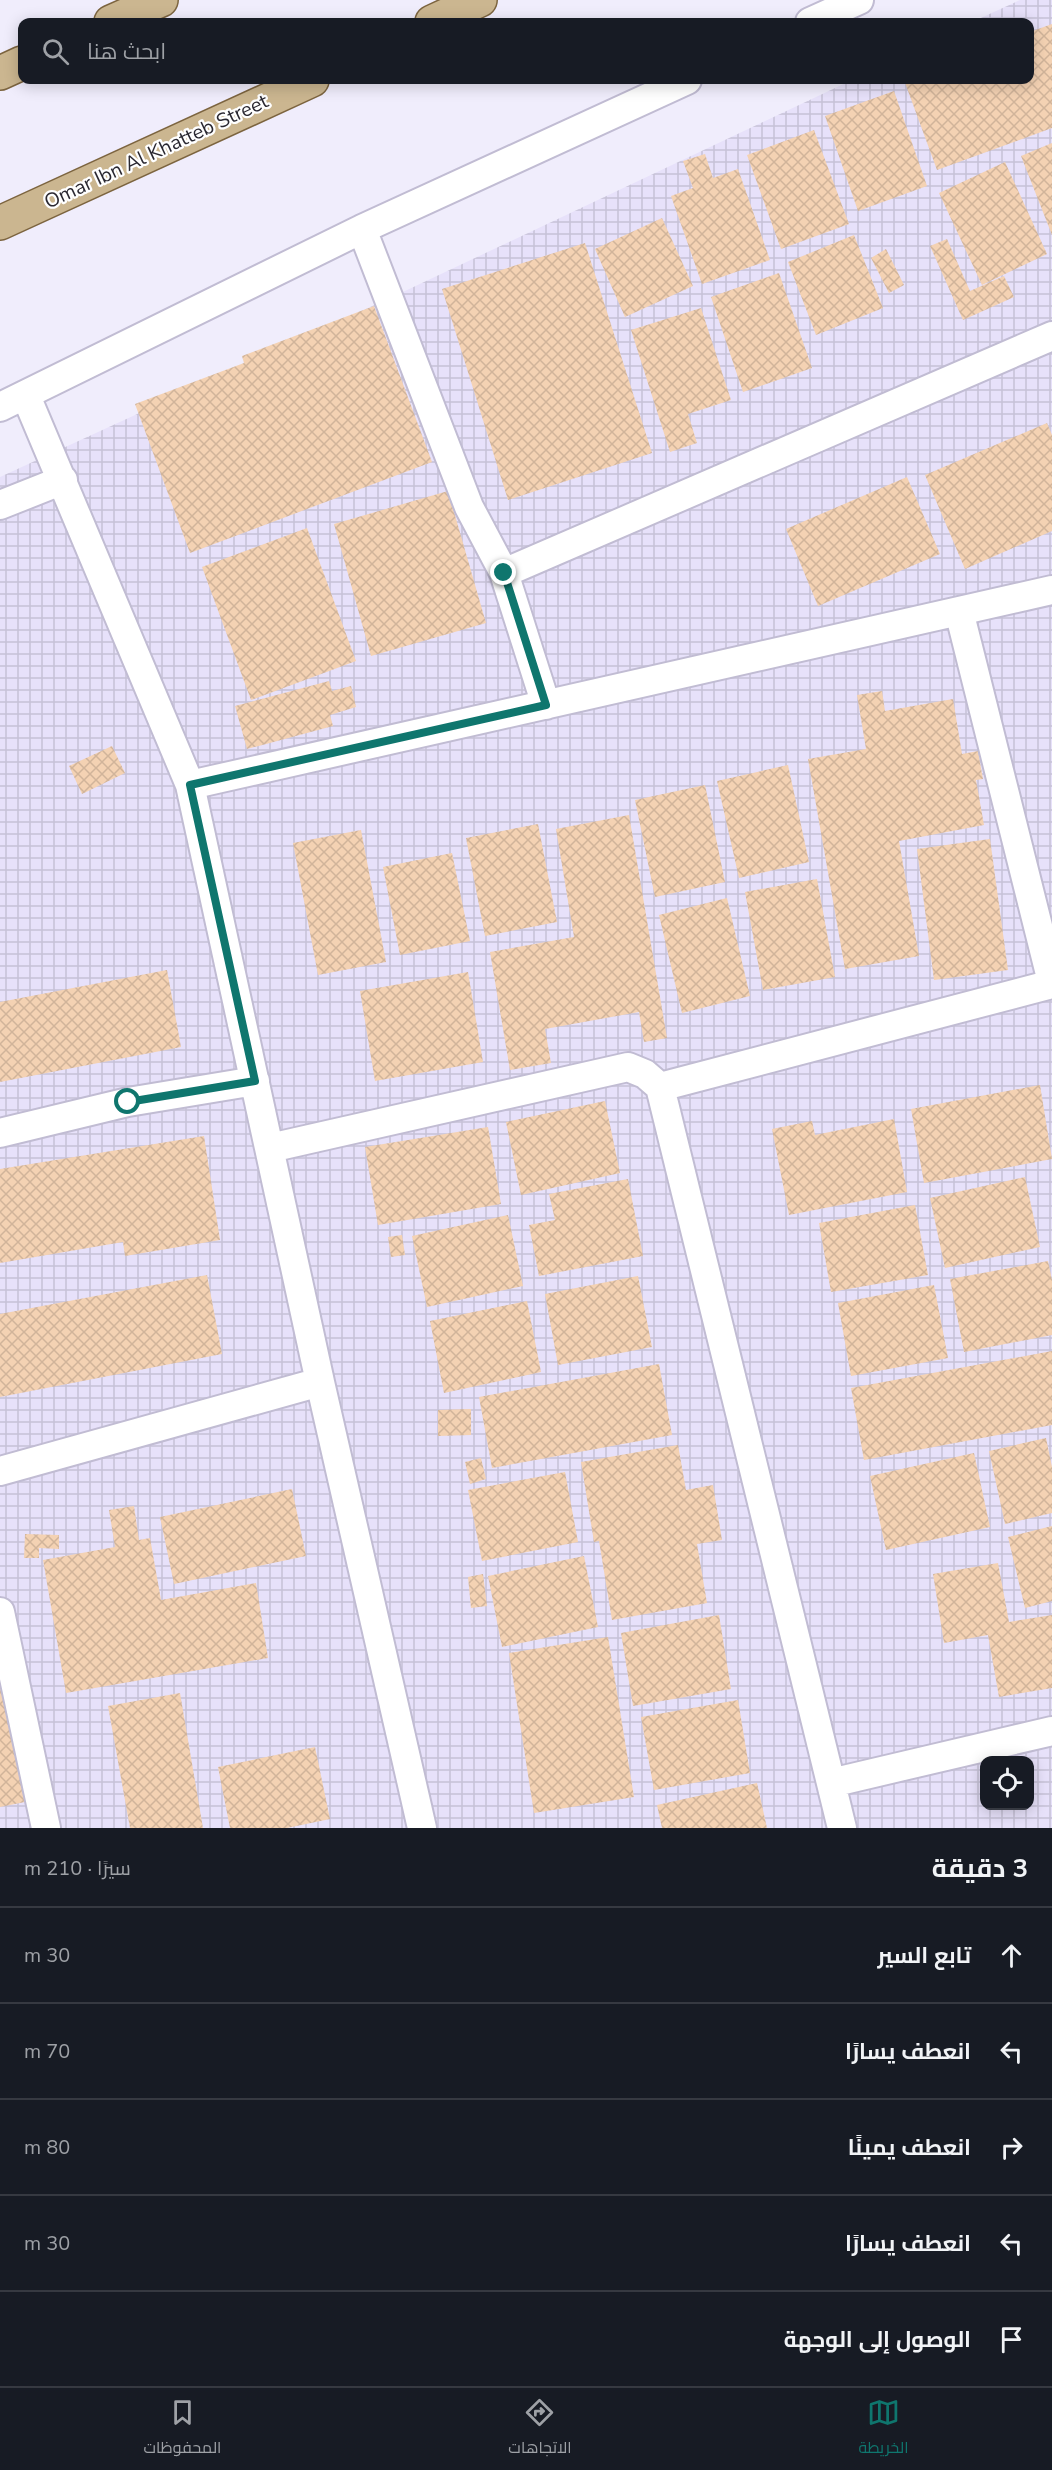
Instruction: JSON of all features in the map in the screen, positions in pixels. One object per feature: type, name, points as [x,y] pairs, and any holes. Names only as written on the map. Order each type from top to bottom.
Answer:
[{"type":"main road","points":[[120,18],[161,0]]},
{"type":"main road","points":[[441,18],[480,0]]},
{"type":"main road","points":[[0,73],[18,65]]},
{"type":"main road","name":"Omar Ibn Al Khatteb Street","points":[[0,223],[303,84]]},
{"type":"street","points":[[819,18],[859,0]]},
{"type":"street","points":[[0,407],[362,229],[678,84]]},
{"type":"street","points":[[362,229],[470,507],[504,573],[546,705]]},
{"type":"street","points":[[504,573],[1052,336]]},
{"type":"street","points":[[26,396],[190,785],[320,1382],[422,1828]]},
{"type":"street","points":[[0,505],[63,480]]},
{"type":"street","points":[[190,785],[1052,590]]},
{"type":"street","points":[[660,1087],[1052,983],[959,611]]},
{"type":"street","points":[[270,1148],[628,1067],[645,1074],[660,1087],[842,1828]]},
{"type":"street","points":[[0,1133],[128,1102],[255,1081]]},
{"type":"street","points":[[0,1471],[320,1382]]},
{"type":"street","points":[[0,1612],[46,1828]]},
{"type":"street","points":[[831,1783],[1052,1731]]},
{"type":"shaded area","points":[[1020,0],[1052,0],[1052,1828],[0,1828],[0,477],[405,291],[844,84],[1034,84],[1034,18],[981,18]]},
{"type":"building","points":[[1052,24],[1052,128],[937,170],[905,84],[1034,84],[1034,31]]},
{"type":"building","points":[[894,91],[927,186],[858,211],[825,116]]},
{"type":"building","points":[[814,130],[849,224],[781,249],[747,155]]},
{"type":"building","points":[[1052,143],[1052,235],[1021,156]]},
{"type":"building","points":[[705,154],[713,178],[738,169],[770,260],[702,284],[671,196],[693,188],[683,161]]},
{"type":"building","points":[[1005,162],[1047,254],[982,285],[939,193]]},
{"type":"building","points":[[662,218],[693,286],[625,317],[595,249]]},
{"type":"building","points":[[854,235],[883,308],[816,335],[788,262]]},
{"type":"building","points":[[947,239],[970,291],[1004,276],[1014,297],[963,320],[930,246]]},
{"type":"building","points":[[585,243],[652,453],[508,500],[442,289]]},
{"type":"building","points":[[886,249],[904,285],[889,293],[871,258]]},
{"type":"building","points":[[779,273],[812,368],[743,392],[711,297]]},
{"type":"building","points":[[374,306],[432,462],[190,553],[135,404],[244,363],[242,356]]},
{"type":"building","points":[[701,308],[731,400],[688,414],[697,443],[670,452],[631,330]]},
{"type":"building","points":[[1047,423],[1052,435],[1052,531],[965,569],[925,475]]},
{"type":"building","points":[[907,477],[940,554],[818,606],[786,529]]},
{"type":"building","points":[[448,491],[486,623],[371,656],[334,524]]},
{"type":"building","points":[[307,528],[356,661],[251,700],[202,567]]},
{"type":"building","points":[[329,681],[332,691],[351,686],[356,707],[330,715],[333,726],[247,749],[235,706]]},
{"type":"building","points":[[882,691],[885,711],[953,699],[962,754],[978,751],[983,779],[976,780],[984,825],[899,841],[919,956],[845,969],[808,759],[866,749],[857,695]]},
{"type":"building","points":[[112,746],[125,773],[82,794],[69,766]]},
{"type":"building","points":[[788,765],[809,862],[739,878],[717,781]]},
{"type":"building","points":[[705,785],[725,882],[655,897],[635,800]]},
{"type":"building","points":[[629,815],[667,1038],[644,1042],[639,1012],[545,1029],[551,1063],[510,1070],[490,952],[574,937],[556,829]]},
{"type":"building","points":[[538,824],[557,922],[485,936],[466,838]]},
{"type":"building","points":[[361,830],[386,962],[318,975],[293,843]]},
{"type":"building","points":[[990,839],[1008,970],[934,980],[917,849]]},
{"type":"building","points":[[452,853],[470,941],[400,955],[383,867]]},
{"type":"building","points":[[817,879],[835,977],[763,990],[745,892]]},
{"type":"building","points":[[727,898],[750,996],[682,1013],[659,915]]},
{"type":"building","points":[[167,970],[181,1047],[0,1082],[0,1002]]},
{"type":"building","points":[[468,972],[483,1062],[375,1081],[360,991]]},
{"type":"building","points":[[1040,1085],[1052,1159],[924,1183],[911,1109]]},
{"type":"building","points":[[605,1101],[620,1173],[521,1195],[506,1122]]},
{"type":"building","points":[[894,1119],[907,1192],[789,1215],[772,1129],[812,1121],[815,1135]]},
{"type":"building","points":[[488,1127],[501,1204],[378,1225],[365,1147]]},
{"type":"building","points":[[204,1136],[220,1240],[125,1256],[123,1242],[0,1263],[0,1169]]},
{"type":"building","points":[[1025,1177],[1040,1247],[945,1268],[930,1198]]},
{"type":"building","points":[[628,1179],[643,1256],[539,1276],[529,1225],[555,1220],[549,1194]]},
{"type":"building","points":[[915,1205],[928,1275],[831,1292],[819,1223]]},
{"type":"building","points":[[508,1215],[523,1286],[427,1307],[412,1236]]},
{"type":"building","points":[[402,1235],[405,1255],[391,1257],[388,1237]]},
{"type":"building","points":[[1048,1261],[1052,1280],[1052,1335],[964,1352],[950,1279]]},
{"type":"building","points":[[207,1275],[222,1354],[0,1397],[0,1314]]},
{"type":"building","points":[[638,1276],[652,1347],[558,1365],[545,1294]]},
{"type":"building","points":[[934,1285],[948,1358],[851,1376],[838,1303]]},
{"type":"building","points":[[527,1301],[541,1372],[444,1393],[430,1321]]},
{"type":"building","points":[[1052,1351],[1052,1425],[864,1460],[851,1388]]},
{"type":"building","points":[[659,1364],[672,1435],[492,1468],[479,1397]]},
{"type":"building","points":[[471,1409],[471,1435],[438,1436],[438,1410]]},
{"type":"building","points":[[1046,1438],[1052,1467],[1052,1513],[1005,1524],[989,1451]]},
{"type":"building","points":[[678,1445],[686,1490],[713,1485],[722,1540],[697,1544],[707,1603],[612,1620],[599,1541],[594,1542],[581,1462]]},
{"type":"building","points":[[974,1453],[990,1527],[886,1550],[870,1476]]},
{"type":"building","points":[[481,1458],[486,1479],[470,1484],[465,1462]]},
{"type":"building","points":[[565,1472],[578,1542],[482,1561],[468,1490]]},
{"type":"building","points":[[292,1489],[306,1556],[174,1584],[160,1517]]},
{"type":"building","points":[[134,1506],[139,1540],[150,1538],[161,1600],[256,1583],[268,1658],[66,1693],[43,1560],[115,1547],[109,1510]]},
{"type":"building","points":[[1052,1526],[1052,1601],[1025,1608],[1008,1537]]},
{"type":"building","points":[[25,1534],[59,1535],[59,1549],[39,1548],[39,1558],[24,1558]]},
{"type":"building","points":[[584,1556],[598,1627],[502,1647],[488,1576]]},
{"type":"building","points":[[998,1563],[1009,1622],[1052,1615],[1052,1688],[999,1697],[988,1635],[944,1643],[933,1574]]},
{"type":"building","points":[[483,1574],[487,1606],[471,1608],[468,1577]]},
{"type":"building","points":[[719,1615],[731,1689],[633,1706],[621,1633]]},
{"type":"building","points":[[608,1637],[634,1797],[534,1813],[509,1653]]},
{"type":"building","points":[[0,1659],[30,1801],[0,1807]]},
{"type":"building","points":[[180,1693],[203,1828],[130,1828],[108,1706]]},
{"type":"building","points":[[738,1700],[750,1773],[654,1790],[641,1717]]},
{"type":"building","points":[[315,1747],[330,1819],[287,1828],[230,1828],[218,1767]]},
{"type":"building","points":[[757,1783],[767,1828],[662,1828],[657,1805]]},
{"type":"route","points":[[128,1102],[255,1081],[190,785],[546,705],[504,573]]}]
